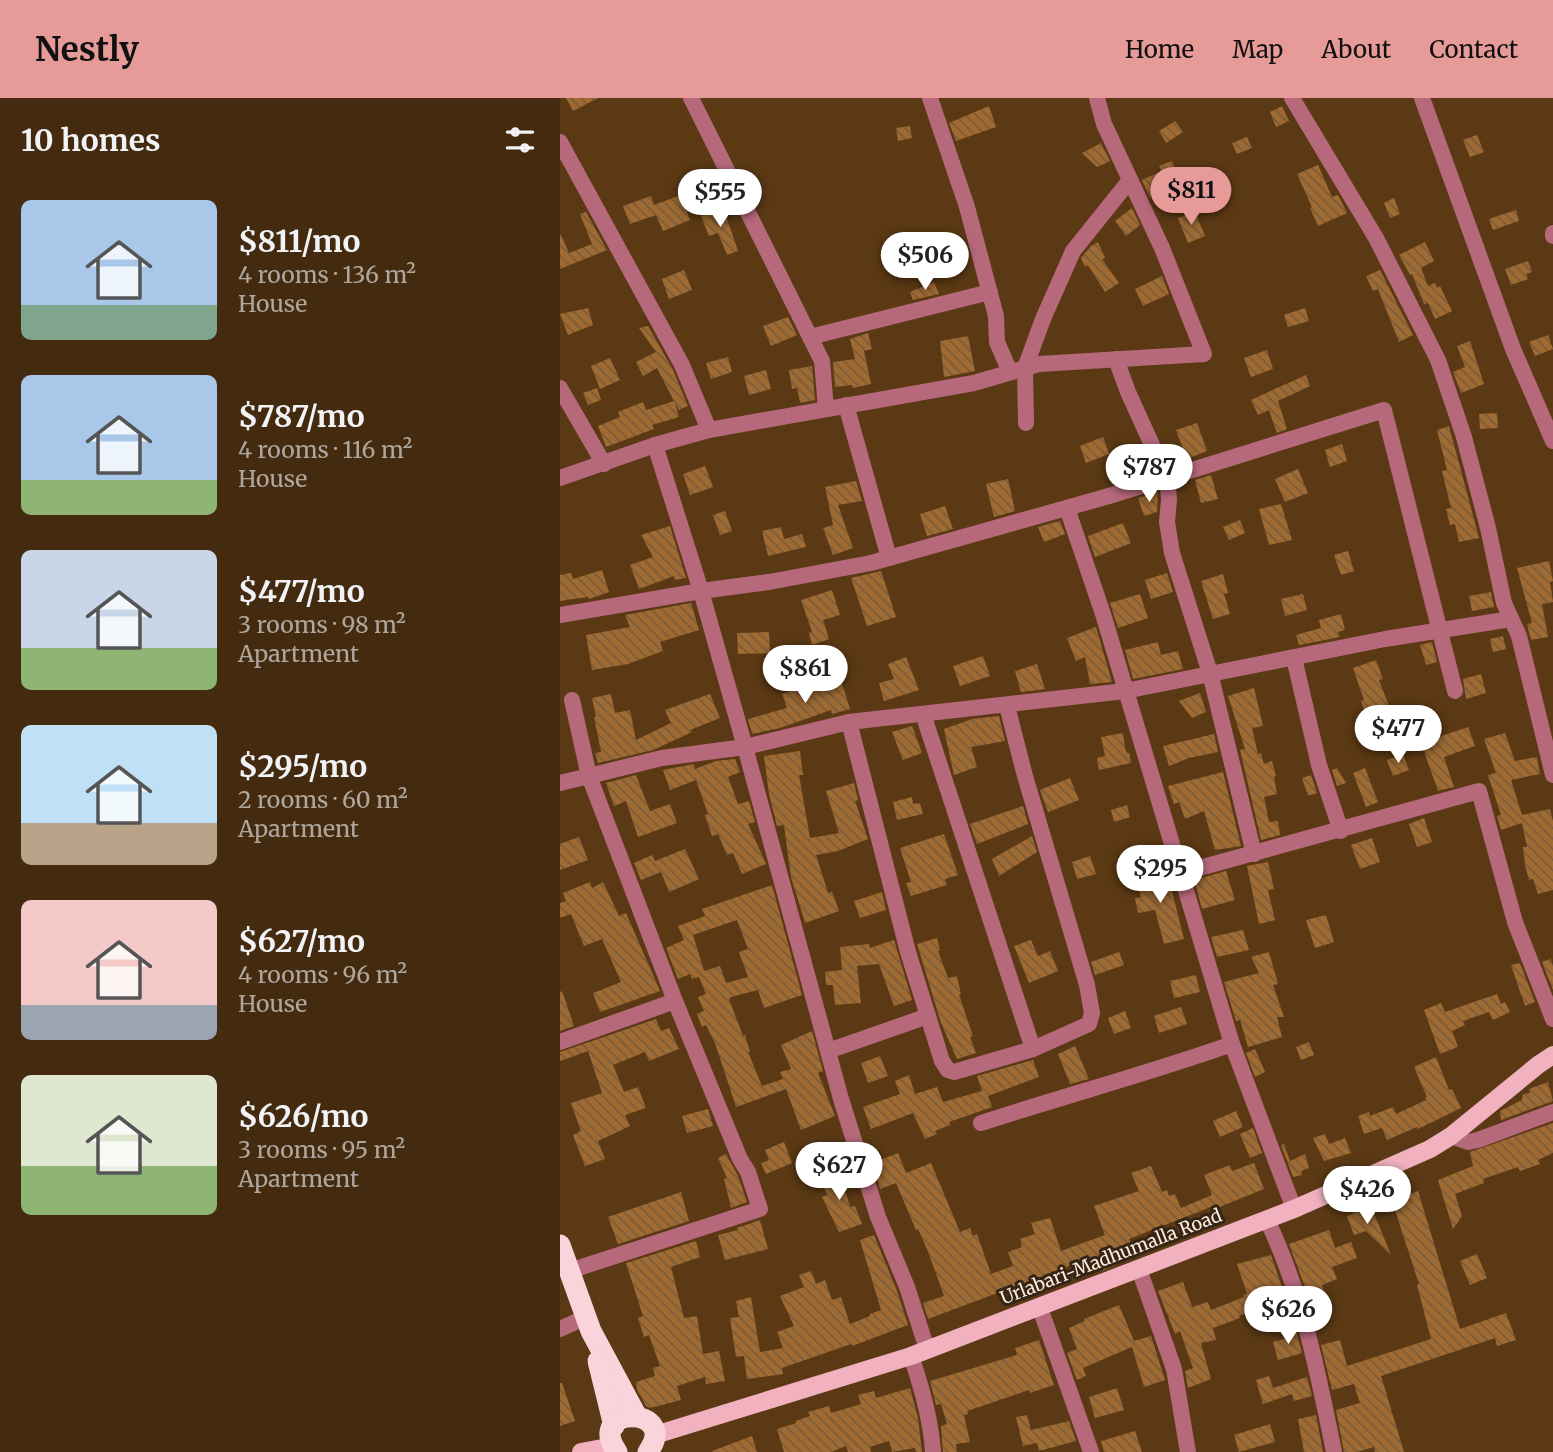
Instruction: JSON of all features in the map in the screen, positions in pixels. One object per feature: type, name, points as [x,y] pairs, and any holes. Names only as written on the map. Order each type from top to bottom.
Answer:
[{"type":"highway","points":[[560,1245],[588,1324],[614,1441]]},
{"type":"highway","points":[[588,1324],[636,1415],[649,1422],[652,1447]]},
{"type":"highway","points":[[614,1441],[624,1417],[636,1415]]},
{"type":"main road","name":"Urlabari-Madhumalla Road","points":[[652,1447],[919,1353],[1294,1209],[1430,1149],[1451,1136],[1553,1055]]},
{"type":"main road","points":[[581,1452],[614,1441]]},
{"type":"street","points":[[691,98],[822,361],[826,409]]},
{"type":"street","points":[[930,98],[967,207],[996,316],[997,342],[1017,370],[1026,423]]},
{"type":"street","points":[[560,478],[655,445],[709,430],[974,383],[1040,364],[1204,354],[1161,248],[1104,124],[1097,98]]},
{"type":"street","points":[[1292,98],[1376,239],[1438,360],[1464,437],[1504,603],[1518,636],[1553,775]]},
{"type":"street","points":[[1422,98],[1513,349],[1553,441]]},
{"type":"street","points":[[560,142],[682,365],[709,430]]},
{"type":"street","points":[[1017,370],[1035,337],[1073,251],[1130,180]]},
{"type":"street","points":[[810,337],[990,292]]},
{"type":"street","points":[[1116,359],[1167,478],[1167,522],[1172,553],[1210,673],[1254,854]]},
{"type":"street","points":[[560,388],[604,464]]},
{"type":"street","points":[[846,405],[889,558]]},
{"type":"street","points":[[560,615],[769,582],[889,558],[1067,508],[1384,411],[1455,691]]},
{"type":"street","points":[[655,445],[746,747],[828,1051],[878,1217],[907,1287],[933,1452]]},
{"type":"street","points":[[1067,508],[1103,614],[1232,1044],[1294,1209]]},
{"type":"street","points":[[560,783],[662,758],[746,747],[849,722],[1125,691],[1439,630],[1511,619]]},
{"type":"street","points":[[1294,658],[1319,765],[1340,831]]},
{"type":"street","points":[[569,1271],[760,1209],[748,1172],[740,1159],[675,1001],[589,776],[572,701]]},
{"type":"street","points":[[849,722],[908,952],[942,1061],[948,1070],[954,1072],[1033,1049],[1089,1024],[1092,1013],[1087,985],[1007,706]]},
{"type":"street","points":[[923,714],[1033,1049]]},
{"type":"street","points":[[1181,873],[1479,792],[1515,922],[1553,1020]]},
{"type":"street","points":[[560,1042],[675,1001]]},
{"type":"street","points":[[828,1051],[928,1016]]},
{"type":"street","points":[[981,1123],[1087,1088],[1182,1062],[1232,1044]]},
{"type":"street","points":[[1451,1136],[1468,1142],[1553,1112]]},
{"type":"street","points":[[1266,1220],[1285,1260],[1305,1321],[1334,1452]]},
{"type":"street","points":[[1139,1269],[1174,1370],[1188,1452]]},
{"type":"street","points":[[1040,1308],[1091,1452]]},
{"type":"street","points":[[560,1329],[588,1324]]},
{"type":"building","points":[[566,98],[598,98],[573,111]]},
{"type":"building","points":[[989,106],[996,127],[956,141],[949,123]]},
{"type":"building","points":[[1282,106],[1289,121],[1276,127],[1270,112]]},
{"type":"building","points":[[1175,121],[1183,132],[1166,143],[1159,131]]},
{"type":"building","points":[[910,126],[912,138],[898,141],[896,128]]},
{"type":"building","points":[[1477,135],[1484,152],[1470,157],[1463,140]]},
{"type":"building","points":[[1247,137],[1252,148],[1237,154],[1232,143]]},
{"type":"building","points":[[1101,143],[1110,161],[1097,167],[1082,153]]},
{"type":"building","points":[[1172,161],[1181,183],[1150,198],[1142,180],[1162,171],[1159,166]]},
{"type":"building","points":[[1318,165],[1332,197],[1338,195],[1347,213],[1318,226],[1297,174]]},
{"type":"building","points":[[681,195],[690,220],[663,231],[656,215],[630,224],[623,206],[651,196],[654,205]]},
{"type":"building","points":[[1394,198],[1400,214],[1390,218],[1384,203]]},
{"type":"building","points":[[723,207],[738,251],[727,255],[718,233],[709,236],[701,216]]},
{"type":"building","points":[[1132,208],[1140,225],[1126,236],[1115,221]]},
{"type":"building","points":[[1516,210],[1519,221],[1493,230],[1489,219]]},
{"type":"building","points":[[586,212],[607,250],[560,269],[560,233],[569,253],[592,244],[580,214]]},
{"type":"building","points":[[1195,212],[1205,236],[1188,243],[1178,218]]},
{"type":"building","points":[[1098,242],[1105,258],[1102,259],[1119,283],[1105,292],[1081,258]]},
{"type":"building","points":[[1425,242],[1434,261],[1421,268],[1428,286],[1435,283],[1437,288],[1440,286],[1452,311],[1435,319],[1428,303],[1424,304],[1412,274],[1410,275],[1399,255]]},
{"type":"building","points":[[1528,261],[1532,272],[1526,274],[1528,279],[1511,285],[1505,269]]},
{"type":"building","points":[[684,270],[692,290],[669,299],[662,279]]},
{"type":"building","points":[[1380,270],[1413,335],[1399,342],[1378,289],[1373,291],[1366,276]]},
{"type":"building","points":[[1162,276],[1169,294],[1143,306],[1135,289]]},
{"type":"building","points":[[934,282],[939,294],[913,300],[910,292]]},
{"type":"building","points":[[588,308],[593,325],[568,335],[560,314]]},
{"type":"building","points":[[1305,308],[1309,321],[1288,327],[1284,315]]},
{"type":"building","points":[[788,317],[797,335],[771,346],[763,326]]},
{"type":"building","points":[[648,326],[673,370],[688,406],[679,410],[675,403],[679,417],[652,425],[654,429],[606,447],[598,426],[620,417],[618,412],[643,402],[646,410],[674,401],[657,368],[643,376],[636,362],[656,352],[639,328]]},
{"type":"building","points":[[868,333],[872,349],[864,351],[871,384],[853,388],[852,385],[835,387],[833,362],[855,359],[850,339]]},
{"type":"building","points":[[1548,335],[1553,349],[1535,356],[1529,342]]},
{"type":"building","points":[[968,336],[975,371],[944,377],[940,341]]},
{"type":"building","points":[[1470,341],[1484,384],[1461,393],[1453,372],[1465,367],[1457,346]]},
{"type":"building","points":[[1267,350],[1273,369],[1251,377],[1244,358]]},
{"type":"building","points":[[728,357],[732,372],[711,379],[706,363]]},
{"type":"building","points":[[610,358],[620,380],[600,389],[591,366]]},
{"type":"building","points":[[812,366],[815,400],[800,403],[797,388],[792,389],[789,370]]},
{"type":"building","points":[[766,370],[771,389],[749,395],[744,376]]},
{"type":"building","points":[[1306,375],[1310,386],[1278,401],[1287,429],[1277,433],[1269,410],[1258,415],[1251,400]]},
{"type":"building","points":[[597,388],[601,400],[588,405],[583,393]]},
{"type":"building","points":[[1497,413],[1498,428],[1480,429],[1479,414]]},
{"type":"building","points":[[1197,423],[1207,451],[1187,459],[1176,430]]},
{"type":"building","points":[[1449,426],[1479,538],[1459,542],[1455,524],[1450,525],[1446,509],[1451,508],[1442,471],[1447,470],[1437,430]]},
{"type":"building","points":[[1103,437],[1109,454],[1086,463],[1080,446]]},
{"type":"building","points":[[1342,444],[1347,461],[1330,467],[1325,450]]},
{"type":"building","points":[[705,466],[713,487],[690,495],[683,474]]},
{"type":"building","points":[[1298,469],[1308,493],[1285,502],[1275,479]]},
{"type":"building","points":[[1211,475],[1218,499],[1201,503],[1195,480]]},
{"type":"building","points":[[1008,479],[1015,511],[994,517],[986,484]]},
{"type":"building","points":[[856,481],[862,501],[838,505],[853,548],[833,555],[823,528],[833,525],[825,487]]},
{"type":"building","points":[[1158,492],[1157,512],[1144,516],[1138,498]]},
{"type":"building","points":[[1281,504],[1292,540],[1269,545],[1259,509]]},
{"type":"building","points":[[945,506],[953,529],[927,536],[920,514]]},
{"type":"building","points":[[725,511],[732,531],[720,535],[713,515]]},
{"type":"building","points":[[1240,520],[1245,533],[1229,540],[1223,527]]},
{"type":"building","points":[[1060,521],[1065,534],[1044,542],[1038,527]]},
{"type":"building","points":[[1123,523],[1131,543],[1095,557],[1088,536]]},
{"type":"building","points":[[670,526],[686,578],[675,580],[674,576],[639,589],[630,565],[653,557],[641,535]]},
{"type":"building","points":[[781,527],[784,539],[802,534],[806,547],[768,556],[762,531]]},
{"type":"building","points":[[1348,551],[1354,571],[1341,575],[1334,555]]},
{"type":"building","points":[[1549,561],[1553,602],[1542,604],[1548,637],[1531,640],[1527,624],[1532,623],[1517,568]]},
{"type":"building","points":[[602,570],[609,592],[589,599],[560,601],[560,575],[571,573],[573,579]]},
{"type":"building","points":[[881,571],[896,617],[867,626],[851,578]]},
{"type":"building","points":[[1167,573],[1173,592],[1151,599],[1145,580]]},
{"type":"building","points":[[1223,574],[1228,593],[1224,594],[1230,614],[1213,619],[1201,581]]},
{"type":"building","points":[[832,590],[840,615],[823,620],[829,639],[812,645],[809,633],[812,632],[801,600]]},
{"type":"building","points":[[1491,592],[1494,607],[1472,611],[1469,596]]},
{"type":"building","points":[[1140,594],[1148,618],[1118,628],[1110,603]]},
{"type":"building","points":[[1303,594],[1307,610],[1285,616],[1281,599]]},
{"type":"building","points":[[691,603],[699,630],[660,642],[663,651],[628,664],[592,670],[586,635],[630,627],[625,615]]},
{"type":"building","points":[[1341,614],[1345,630],[1338,632],[1340,637],[1299,645],[1296,635],[1321,628],[1319,620]]},
{"type":"building","points":[[1096,627],[1112,682],[1090,684],[1085,657],[1076,661],[1067,638]]},
{"type":"building","points":[[769,632],[770,653],[738,654],[737,633]]},
{"type":"building","points":[[1503,636],[1506,649],[1493,652],[1490,639]]},
{"type":"building","points":[[1158,642],[1161,655],[1178,651],[1183,669],[1133,679],[1125,650]]},
{"type":"building","points":[[1432,642],[1437,662],[1426,665],[1420,645]]},
{"type":"building","points":[[983,656],[990,676],[960,686],[953,666]]},
{"type":"building","points":[[906,657],[919,690],[884,701],[879,683],[894,679],[888,664]]},
{"type":"building","points":[[1376,660],[1383,679],[1379,680],[1391,711],[1368,720],[1353,668]]},
{"type":"building","points":[[1037,664],[1045,689],[1021,692],[1015,671]]},
{"type":"building","points":[[839,674],[850,709],[832,714],[831,710],[780,728],[752,734],[748,719],[787,708],[782,694]]},
{"type":"building","points":[[1481,674],[1486,693],[1466,699],[1463,679]]},
{"type":"building","points":[[1254,688],[1263,726],[1252,728],[1258,754],[1261,753],[1264,764],[1272,761],[1276,776],[1277,794],[1264,797],[1269,822],[1278,821],[1280,835],[1261,840],[1240,750],[1245,749],[1228,696]]},
{"type":"building","points":[[1200,693],[1206,712],[1192,718],[1179,701]]},
{"type":"building","points":[[611,694],[615,713],[630,710],[636,740],[671,723],[665,710],[710,694],[720,718],[690,730],[692,732],[653,750],[598,763],[595,753],[601,752],[592,698]]},
{"type":"building","points":[[999,716],[1005,741],[971,747],[977,767],[954,775],[944,729],[972,719]]},
{"type":"building","points":[[912,726],[922,753],[903,760],[892,732]]},
{"type":"building","points":[[1468,727],[1475,746],[1444,757],[1454,787],[1438,791],[1421,743]]},
{"type":"building","points":[[1123,733],[1131,763],[1099,770],[1097,758],[1105,756],[1101,737]]},
{"type":"building","points":[[1505,733],[1515,761],[1537,757],[1540,774],[1511,780],[1522,815],[1550,809],[1553,821],[1553,890],[1538,894],[1533,879],[1529,880],[1525,865],[1523,847],[1527,847],[1522,823],[1501,830],[1497,816],[1501,815],[1488,775],[1496,773],[1484,739]]},
{"type":"building","points":[[1214,734],[1218,752],[1189,758],[1169,766],[1163,746]]},
{"type":"building","points":[[800,751],[803,775],[799,775],[810,838],[839,833],[826,791],[854,783],[858,800],[855,801],[868,839],[838,851],[816,855],[828,893],[832,892],[839,911],[805,923],[791,877],[784,825],[777,826],[769,794],[764,756]]},
{"type":"building","points":[[1403,754],[1409,770],[1393,776],[1387,760]]},
{"type":"building","points":[[735,759],[740,772],[728,777],[738,804],[749,801],[755,822],[748,824],[766,864],[742,874],[733,853],[727,855],[718,834],[712,836],[705,815],[708,814],[696,780],[670,790],[663,770],[694,764],[695,769],[716,761]]},
{"type":"building","points":[[1337,768],[1346,783],[1337,786],[1332,770]]},
{"type":"building","points":[[1365,768],[1378,802],[1366,807],[1353,773]]},
{"type":"building","points":[[1223,772],[1241,846],[1215,850],[1204,811],[1185,819],[1179,802],[1174,804],[1168,786]]},
{"type":"building","points":[[636,775],[650,811],[670,804],[677,823],[638,837],[626,801],[614,806],[606,783]]},
{"type":"building","points":[[1311,775],[1317,793],[1308,796],[1302,778]]},
{"type":"building","points":[[1070,778],[1079,800],[1048,812],[1040,790]]},
{"type":"building","points":[[912,797],[913,804],[920,803],[923,814],[897,820],[893,802]]},
{"type":"building","points":[[1127,805],[1130,817],[1114,822],[1111,810]]},
{"type":"building","points":[[1023,806],[1028,824],[977,844],[970,824]]},
{"type":"building","points":[[1424,818],[1432,842],[1417,847],[1409,824]]},
{"type":"building","points":[[944,834],[958,875],[945,879],[947,885],[911,896],[906,883],[911,882],[900,848]]},
{"type":"building","points":[[1032,836],[1037,852],[999,876],[992,859]]},
{"type":"building","points":[[579,837],[588,860],[560,870],[560,844]]},
{"type":"building","points":[[1372,838],[1380,862],[1360,869],[1351,845]]},
{"type":"building","points":[[685,849],[699,879],[669,892],[661,872],[641,880],[634,863],[652,855],[655,861]]},
{"type":"building","points":[[1090,856],[1096,874],[1077,879],[1072,862]]},
{"type":"building","points":[[1268,862],[1274,889],[1268,890],[1275,920],[1259,924],[1247,866]]},
{"type":"building","points":[[1167,871],[1184,939],[1164,944],[1155,910],[1138,913],[1135,898],[1141,897],[1137,879]]},
{"type":"building","points":[[1226,871],[1235,900],[1202,909],[1194,880]]},
{"type":"building","points":[[590,882],[592,888],[603,882],[619,916],[626,913],[660,991],[600,1012],[593,993],[621,982],[602,939],[584,946],[571,914],[560,918],[560,903],[566,901],[563,893]]},
{"type":"building","points":[[772,885],[802,995],[764,1008],[758,990],[729,999],[743,1036],[745,1035],[748,1052],[762,1086],[783,1079],[780,1072],[791,1069],[781,1045],[812,1031],[823,1071],[818,1073],[835,1116],[801,1130],[786,1089],[736,1107],[715,1043],[706,1025],[702,1027],[697,1014],[704,1011],[698,997],[706,994],[699,977],[692,979],[690,974],[678,979],[666,948],[684,940],[678,926],[705,916],[702,909]],"holes":[[[737,920],[748,949],[739,952],[748,977],[726,983],[720,966],[704,971],[693,935]]]},
{"type":"building","points":[[882,892],[886,910],[860,918],[854,901]]},
{"type":"building","points":[[1326,915],[1334,942],[1315,948],[1306,920]]},
{"type":"building","points":[[1243,930],[1249,950],[1217,957],[1211,937]]},
{"type":"building","points":[[937,938],[938,951],[948,978],[957,976],[959,995],[976,1053],[957,1059],[941,1023],[917,944]]},
{"type":"building","points":[[894,940],[912,1000],[894,1006],[879,964],[857,966],[861,1003],[835,1005],[833,985],[826,985],[825,972],[842,970],[840,947],[869,944],[870,948]]},
{"type":"building","points":[[1031,940],[1038,956],[1050,951],[1058,971],[1029,983],[1014,946]]},
{"type":"building","points":[[1119,952],[1124,965],[1095,975],[1091,962]]},
{"type":"building","points":[[1269,952],[1278,984],[1273,985],[1284,1017],[1277,1017],[1282,1037],[1248,1047],[1240,1020],[1236,1021],[1224,982],[1259,973],[1251,957]]},
{"type":"building","points":[[1550,959],[1553,965],[1553,990],[1542,962]]},
{"type":"building","points":[[1520,963],[1535,1002],[1525,1006],[1511,965]]},
{"type":"building","points":[[1196,975],[1200,992],[1174,998],[1170,981]]},
{"type":"building","points":[[562,991],[574,1026],[560,1031],[560,992]]},
{"type":"building","points":[[1497,994],[1501,1004],[1505,1002],[1510,1012],[1493,1020],[1489,1012],[1463,1021],[1465,1025],[1452,1031],[1458,1047],[1440,1054],[1424,1010],[1441,1003],[1445,1012]]},
{"type":"building","points":[[1181,1007],[1187,1024],[1159,1033],[1154,1016]]},
{"type":"building","points":[[1125,1011],[1131,1028],[1114,1034],[1108,1018]]},
{"type":"building","points":[[656,1019],[661,1031],[669,1028],[679,1049],[649,1061],[645,1052],[613,1065],[624,1092],[638,1087],[646,1108],[625,1115],[630,1126],[598,1141],[605,1159],[585,1166],[573,1135],[581,1131],[571,1103],[602,1093],[588,1051],[560,1061],[560,1052]]},
{"type":"building","points":[[1309,1042],[1314,1055],[1301,1060],[1296,1047]]},
{"type":"building","points":[[1075,1046],[1089,1079],[1070,1084],[1058,1054]]},
{"type":"building","points":[[1255,1049],[1265,1072],[1255,1077],[1246,1053]]},
{"type":"building","points":[[880,1056],[888,1076],[868,1083],[861,1063]]},
{"type":"building","points":[[1436,1057],[1449,1090],[1452,1089],[1461,1108],[1418,1129],[1417,1127],[1387,1140],[1382,1128],[1364,1134],[1358,1116],[1369,1112],[1370,1116],[1393,1107],[1396,1114],[1426,1100],[1414,1067]]},
{"type":"building","points":[[1033,1060],[1039,1077],[988,1096],[992,1107],[949,1122],[950,1125],[925,1139],[913,1113],[871,1129],[863,1107],[900,1094],[895,1081],[909,1075],[915,1094],[937,1087],[943,1102],[982,1091],[977,1076]]},
{"type":"building","points":[[1548,1082],[1553,1101],[1501,1120],[1500,1111],[1522,1100],[1523,1094],[1530,1093],[1529,1089]]},
{"type":"building","points":[[708,1109],[713,1126],[687,1133],[682,1116]]},
{"type":"building","points":[[1236,1111],[1243,1127],[1220,1137],[1213,1121]]},
{"type":"building","points":[[1553,1123],[1553,1153],[1538,1160],[1540,1164],[1520,1171],[1518,1167],[1483,1179],[1484,1183],[1455,1194],[1462,1216],[1453,1229],[1438,1180],[1473,1166],[1470,1152]]},
{"type":"building","points":[[1253,1128],[1262,1153],[1250,1158],[1240,1134]]},
{"type":"building","points":[[1325,1134],[1329,1144],[1345,1138],[1351,1153],[1324,1161],[1313,1138]]},
{"type":"building","points":[[784,1142],[792,1163],[766,1174],[761,1163],[769,1160],[765,1150]]},
{"type":"building","points":[[1284,1144],[1290,1161],[1305,1154],[1309,1168],[1301,1171],[1302,1175],[1293,1177],[1281,1145]]},
{"type":"building","points":[[898,1153],[906,1173],[931,1163],[960,1232],[970,1228],[973,1236],[977,1234],[991,1274],[1013,1266],[1008,1252],[1022,1247],[1020,1239],[1035,1234],[1031,1223],[1050,1218],[1061,1251],[1105,1235],[1094,1206],[1139,1191],[1131,1173],[1151,1166],[1162,1192],[1167,1190],[1169,1196],[1175,1194],[1181,1208],[1212,1195],[1204,1175],[1230,1165],[1232,1171],[1254,1163],[1264,1189],[1129,1239],[1132,1245],[1111,1253],[1116,1265],[1102,1271],[1096,1256],[928,1319],[923,1303],[944,1296],[927,1249],[896,1183],[880,1189],[872,1163]]},
{"type":"building","points":[[726,1154],[738,1176],[747,1202],[731,1208],[724,1179],[727,1178],[718,1158]]},
{"type":"building","points":[[839,1169],[850,1207],[855,1206],[862,1224],[839,1232],[822,1197],[827,1195],[819,1177]]},
{"type":"building","points":[[1418,1191],[1460,1329],[1506,1313],[1516,1340],[1497,1346],[1495,1338],[1381,1376],[1404,1452],[1375,1452],[1374,1447],[1357,1452],[1344,1452],[1336,1410],[1360,1403],[1354,1384],[1332,1390],[1321,1345],[1340,1340],[1347,1366],[1431,1339],[1417,1285],[1419,1284],[1392,1201]]},
{"type":"building","points":[[681,1192],[689,1221],[618,1244],[608,1217]]},
{"type":"building","points":[[1371,1206],[1391,1255],[1366,1231],[1354,1235],[1347,1216]]},
{"type":"building","points":[[760,1220],[768,1249],[725,1260],[718,1235]]},
{"type":"building","points":[[1329,1230],[1335,1248],[1351,1242],[1357,1258],[1332,1267],[1337,1279],[1322,1285],[1325,1299],[1312,1302],[1310,1289],[1306,1290],[1289,1244]]},
{"type":"building","points":[[874,1235],[908,1325],[782,1368],[783,1374],[747,1379],[744,1356],[736,1357],[730,1318],[739,1317],[736,1301],[751,1297],[760,1352],[783,1348],[777,1332],[794,1326],[780,1296],[804,1287],[799,1275],[811,1271],[816,1284],[825,1280],[832,1300],[841,1297],[850,1324],[870,1316],[881,1310],[860,1240]]},
{"type":"building","points":[[696,1241],[700,1257],[671,1267],[684,1318],[697,1316],[703,1354],[719,1351],[725,1381],[706,1384],[705,1377],[677,1386],[681,1400],[650,1408],[646,1406],[636,1382],[655,1376],[653,1368],[660,1366],[649,1335],[644,1337],[638,1318],[643,1316],[626,1263]]},
{"type":"building","points":[[1477,1254],[1487,1278],[1470,1285],[1460,1261]]},
{"type":"building","points":[[1271,1255],[1285,1296],[1272,1299],[1273,1301],[1257,1307],[1258,1309],[1239,1316],[1240,1318],[1213,1328],[1216,1340],[1201,1343],[1211,1379],[1188,1388],[1185,1371],[1193,1368],[1180,1331],[1175,1334],[1158,1291],[1183,1282],[1192,1307],[1208,1302],[1211,1310],[1247,1294],[1237,1264]]},
{"type":"building","points":[[1119,1305],[1134,1341],[1151,1336],[1165,1380],[1144,1387],[1132,1347],[1083,1368],[1086,1376],[1077,1380],[1067,1353],[1077,1349],[1069,1328]]},
{"type":"building","points":[[1296,1330],[1302,1353],[1278,1360],[1273,1342],[1290,1337],[1288,1332]]},
{"type":"building","points":[[1039,1340],[1054,1385],[1030,1393],[1029,1390],[967,1411],[968,1414],[964,1415],[970,1442],[956,1444],[957,1452],[943,1452],[941,1426],[947,1424],[941,1404],[936,1405],[930,1381],[1017,1355],[1015,1348]]},
{"type":"building","points":[[1269,1376],[1273,1388],[1307,1377],[1312,1396],[1294,1401],[1292,1394],[1263,1404],[1256,1380]]},
{"type":"building","points":[[560,1383],[575,1421],[560,1426]]},
{"type":"building","points":[[910,1388],[918,1418],[922,1452],[916,1452],[915,1448],[892,1452],[889,1441],[870,1447],[871,1452],[848,1452],[846,1446],[831,1452],[784,1452],[777,1429],[810,1416],[808,1412],[829,1406],[831,1413],[861,1404],[858,1395],[874,1391],[876,1398]]},
{"type":"building","points":[[1117,1388],[1124,1410],[1095,1418],[1089,1397]]},
{"type":"building","points":[[1027,1415],[1031,1430],[1069,1421],[1076,1441],[1039,1451],[1037,1443],[1023,1446],[1016,1417]]},
{"type":"building","points":[[1316,1415],[1323,1452],[1304,1452],[1298,1419]]},
{"type":"building","points":[[1270,1424],[1275,1442],[1239,1452],[1234,1435]]},
{"type":"building","points":[[1135,1431],[1142,1452],[1104,1452],[1101,1441]]},
{"type":"building","points":[[752,1436],[757,1452],[712,1451]]}]
